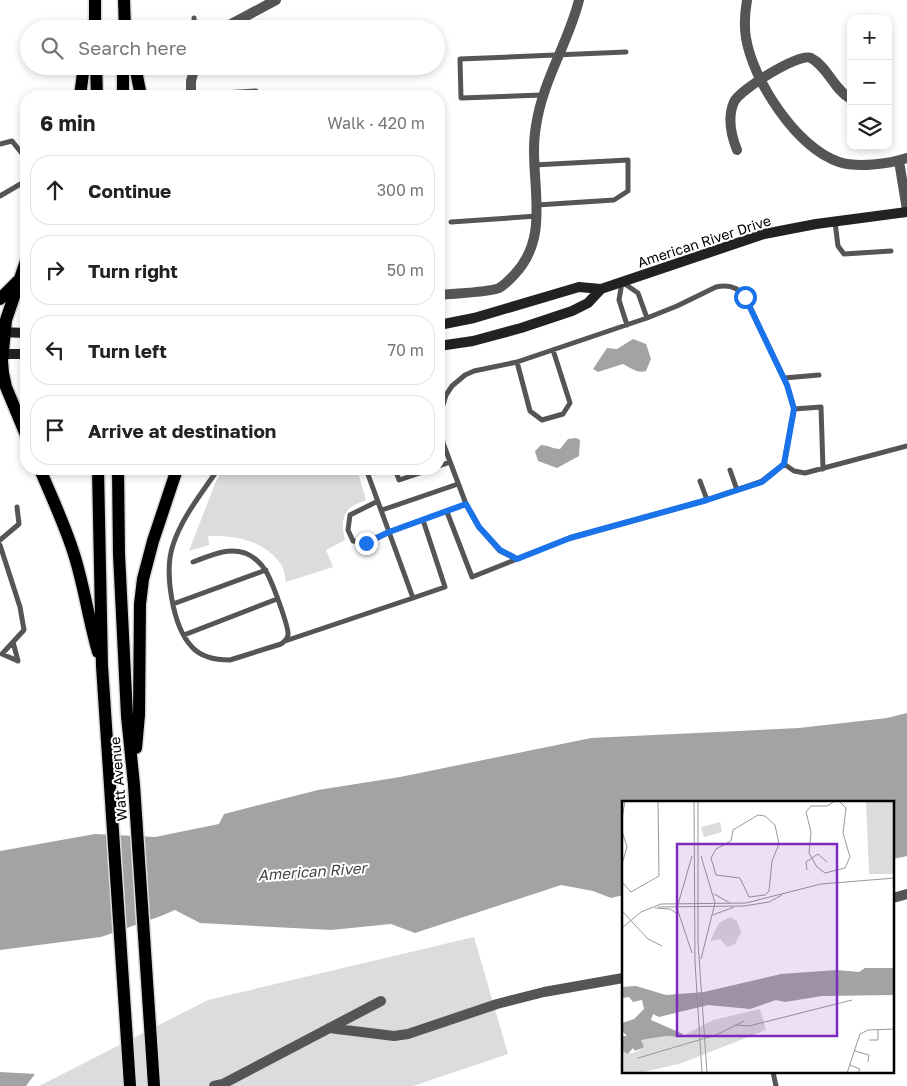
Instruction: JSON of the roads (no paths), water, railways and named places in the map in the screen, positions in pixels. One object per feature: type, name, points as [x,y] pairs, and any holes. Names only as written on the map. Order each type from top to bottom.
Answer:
[{"type":"main road","points":[[94,20],[95,0]]},
{"type":"main road","points":[[124,0],[125,20]]},
{"type":"main road","points":[[81,90],[83,75]]},
{"type":"main road","points":[[96,75],[97,90]]},
{"type":"main road","points":[[122,90],[123,75]]},
{"type":"main road","points":[[137,75],[140,90]]},
{"type":"main road","points":[[0,299],[20,280]]},
{"type":"main road","points":[[20,280],[6,320],[1,354],[3,374],[20,420]]},
{"type":"main road","points":[[0,389],[12,401]]},
{"type":"main road","points":[[42,475],[73,550],[102,666]]},
{"type":"main road","name":"Watt Avenue","points":[[98,475],[102,666],[130,1086]]},
{"type":"main road","name":"Watt Avenue","points":[[118,475],[119,554],[133,716],[134,785],[154,1086]]},
{"type":"main road","points":[[133,716],[143,579],[155,533],[175,475]]},
{"type":"street","points":[[239,20],[276,0]]},
{"type":"street","points":[[445,294],[494,289],[507,282],[518,271],[530,252],[538,216],[534,165],[536,126],[542,95],[580,0]]},
{"type":"street","points":[[747,0],[746,38],[759,80],[796,130],[809,145],[824,156],[841,163],[863,165],[903,160],[907,211]]},
{"type":"street","points":[[738,150],[731,136],[730,116],[734,100],[759,80],[802,57],[810,58],[822,68],[842,94],[847,97]]},
{"type":"street","points":[[191,90],[193,75]]},
{"type":"street","name":"American River Drive","points":[[445,324],[474,318],[579,287],[601,289],[714,249],[764,234],[835,221],[907,211]]},
{"type":"street","name":"American River Drive","points":[[445,345],[473,341],[572,311],[588,303],[601,289]]},
{"type":"street","points":[[3,332],[20,333]]},
{"type":"street","points":[[1,354],[20,354]]},
{"type":"street","points":[[894,898],[907,894]]},
{"type":"street","points":[[329,1028],[394,1036],[408,1034],[497,1004],[544,992],[622,978]]},
{"type":"street","points":[[214,1086],[223,1084],[381,1001]]},
{"type":"lane","points":[[542,95],[461,98],[460,58],[558,56],[626,52]]},
{"type":"lane","points":[[0,144],[12,141],[20,151]]},
{"type":"lane","points":[[534,165],[628,160],[628,191],[614,200],[537,205]]},
{"type":"lane","points":[[0,196],[20,184]]},
{"type":"lane","points":[[450,222],[538,216]]},
{"type":"lane","points":[[835,221],[838,246],[844,254],[892,251]]},
{"type":"lane","points":[[627,325],[619,300],[622,282],[638,293],[647,318]]},
{"type":"lane","points":[[445,398],[452,386],[474,371],[517,362],[627,325],[676,306],[716,286],[723,285],[736,287],[745,297],[784,378],[794,409],[784,464],[762,482],[707,500],[570,538],[472,577],[447,512]]},
{"type":"lane","points":[[517,362],[530,411],[542,420],[562,414],[570,403],[552,350]]},
{"type":"lane","points":[[784,378],[819,375]]},
{"type":"lane","points":[[794,409],[820,407],[822,469]]},
{"type":"lane","points":[[784,464],[794,471],[805,473],[907,446]]},
{"type":"lane","points":[[445,448],[466,504],[479,527],[500,550],[517,559]]},
{"type":"lane","points":[[445,464],[450,462]]},
{"type":"lane","points":[[730,470],[737,490]]},
{"type":"lane","points":[[214,475],[182,524],[172,547],[168,577],[173,604],[184,635],[193,648],[203,655],[222,660],[230,660],[281,644],[284,641],[445,587],[422,520]]},
{"type":"lane","points":[[368,475],[413,598]]},
{"type":"lane","points":[[398,475],[399,480],[412,475]]},
{"type":"lane","points":[[700,482],[707,500]]},
{"type":"lane","points":[[382,510],[458,484]]},
{"type":"lane","points":[[378,501],[350,515],[348,530],[353,542],[366,543],[389,532],[466,504]]},
{"type":"lane","points":[[0,540],[19,524],[17,507]]},
{"type":"lane","points":[[0,546],[20,608],[24,630],[13,642]]},
{"type":"lane","points":[[193,562],[224,551],[246,554],[256,560],[266,570],[278,599],[288,629],[288,635],[284,641]]},
{"type":"lane","points":[[173,604],[266,570]]},
{"type":"lane","points":[[184,635],[278,599]]},
{"type":"water","points":[[633,339],[646,344],[651,359],[646,371],[637,371],[623,364],[598,372],[593,369],[607,348],[617,349]]},
{"type":"water","points":[[576,438],[580,440],[579,456],[557,468],[538,461],[535,451],[541,445],[560,449],[568,439]]},
{"type":"water","name":"American River","points":[[907,713],[907,856],[894,859],[894,801],[622,801],[622,895],[611,898],[593,891],[561,885],[415,933],[391,924],[331,930],[200,923],[175,910],[101,937],[0,950],[0,851],[95,834],[155,837],[219,824],[224,814],[318,790],[400,777],[591,738],[799,728],[887,718]]},
{"type":"water","points":[[0,1072],[35,1074],[26,1086],[0,1086]]}]
